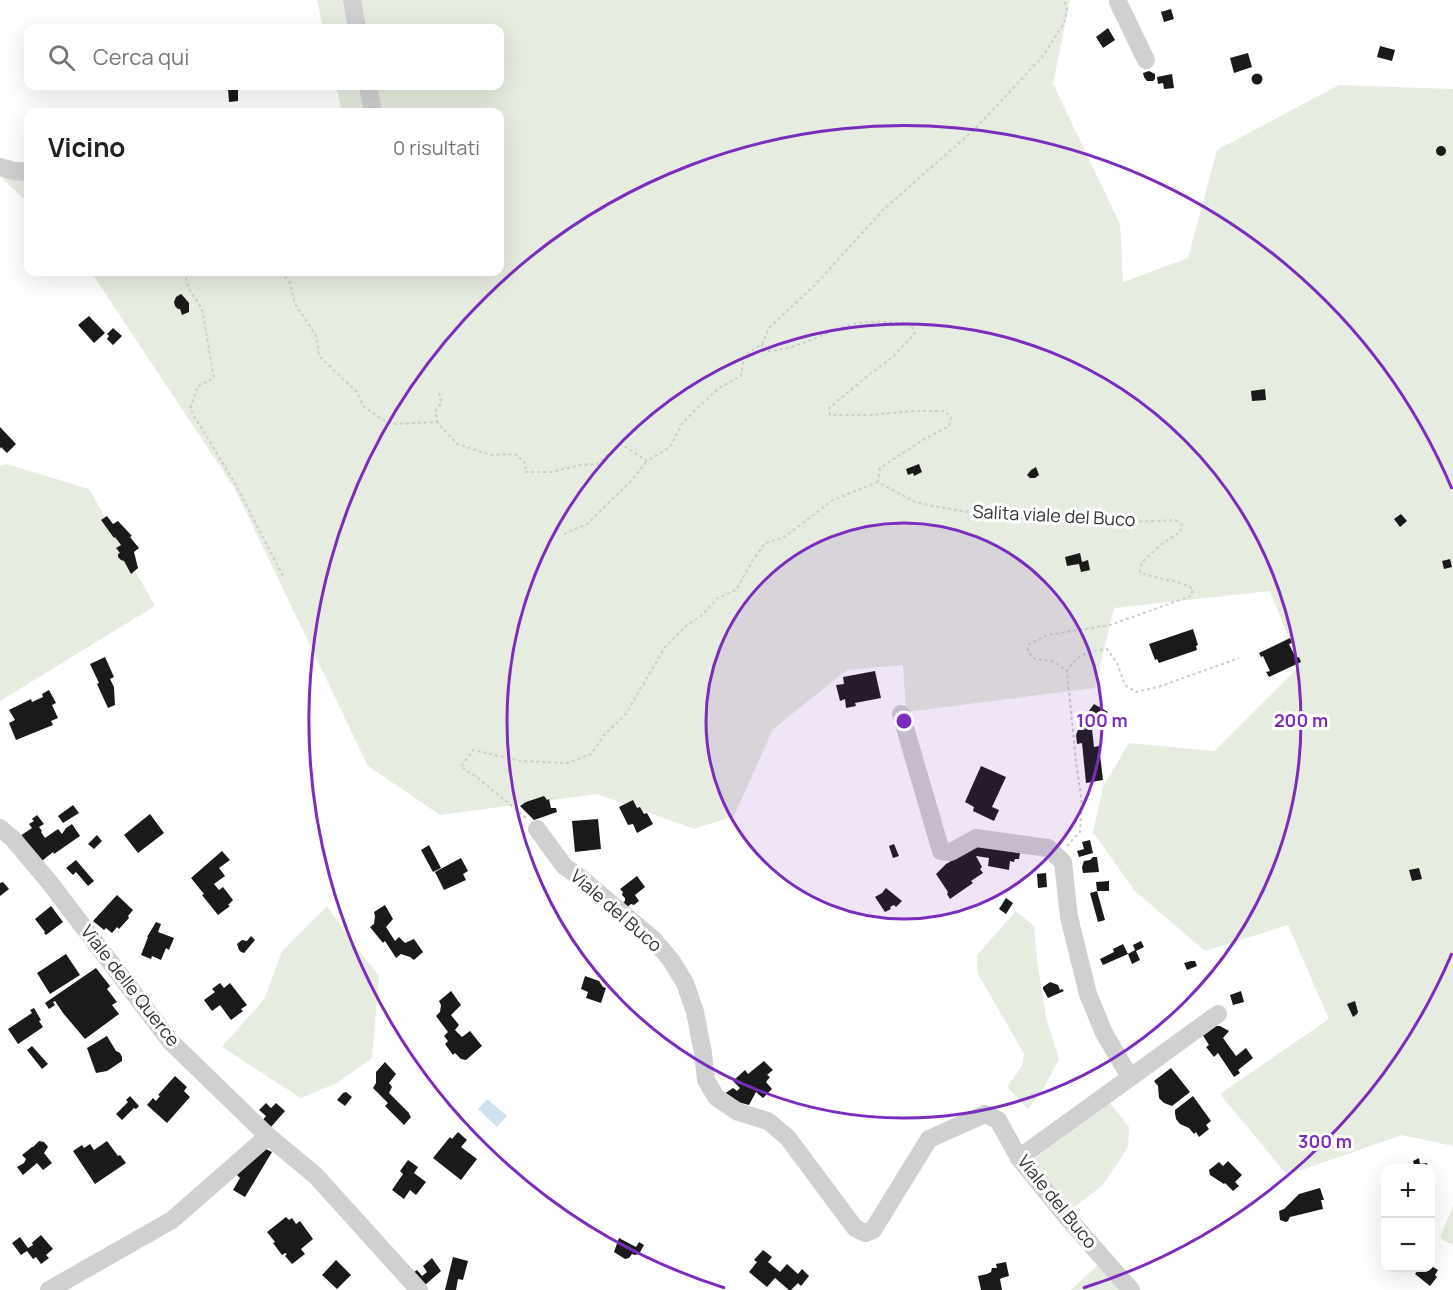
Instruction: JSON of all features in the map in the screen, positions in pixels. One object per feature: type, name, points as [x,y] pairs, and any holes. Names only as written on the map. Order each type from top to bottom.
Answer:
[{"type":"street","points":[[352,0],[356,24]]},
{"type":"street","points":[[1118,0],[1146,60]]},
{"type":"street","points":[[369,90],[372,108]]},
{"type":"street","points":[[0,168],[24,172]]},
{"type":"street","points":[[901,714],[941,851],[951,852],[976,838],[1048,848],[1063,862],[1069,917],[1088,994],[1104,1033],[1130,1077]]},
{"type":"street","name":"Viale delle Querce","points":[[0,828],[13,839],[50,883],[171,1042],[268,1136],[316,1176],[419,1290]]},
{"type":"street","name":"Viale del Buco","points":[[537,829],[564,866],[653,939],[671,960],[685,983],[695,1012],[706,1080],[716,1097],[738,1112],[768,1122],[788,1138],[855,1228],[865,1233],[873,1230],[929,1138],[985,1114],[998,1120],[1019,1158],[1131,1290]]},
{"type":"street","points":[[1019,1158],[1218,1014]]},
{"type":"street","points":[[49,1290],[172,1220],[268,1136]]},
{"type":"path","points":[[537,829],[478,778],[461,767],[473,750],[521,761],[568,763],[591,754],[603,735],[625,715],[665,647],[718,598],[736,590],[765,543],[783,538],[833,500],[879,482],[880,468],[949,426],[951,418],[945,411],[912,411],[861,416],[830,415],[830,408],[894,356],[915,333],[910,324],[856,323],[775,352],[763,351],[762,344],[769,328],[815,285],[884,209],[975,129],[1043,56],[1064,23],[1067,10],[1064,0]]},
{"type":"path","points":[[185,276],[189,289],[202,309],[214,378],[198,386],[190,409],[236,485],[284,578]]},
{"type":"path","points":[[284,276],[290,283],[296,304],[317,337],[319,356],[357,392],[364,407],[385,421],[395,424],[438,423]]},
{"type":"path","points":[[564,534],[587,524],[632,480],[647,461],[670,447],[683,422],[719,388],[741,376],[744,356],[762,344]]},
{"type":"path","points":[[439,393],[442,403],[437,406],[435,412],[438,423],[457,444],[491,455],[515,454],[526,464],[525,472],[551,472],[580,465],[597,464],[621,444],[647,461]]},
{"type":"path","name":"Salita viale del Buco","points":[[879,482],[913,501],[995,517],[1132,522],[1174,520],[1182,525],[1180,532],[1162,544],[1141,563],[1140,572],[1150,577],[1188,586],[1193,590],[1191,596],[1110,625],[1047,635],[1028,645],[1028,652],[1035,658],[1053,661],[1067,671]]},
{"type":"path","points":[[1057,857],[1080,832],[1082,804],[1067,671],[1074,660],[1093,649],[1107,649],[1117,663],[1125,685],[1136,692],[1158,687],[1239,658]]},
{"type":"shaded area","points":[[317,0],[1070,0],[1053,84],[1120,224],[1123,282],[1188,258],[1217,150],[1339,85],[1453,89],[1453,1146],[1402,1135],[1287,1175],[1220,1094],[1329,1019],[1288,925],[1205,951],[1135,891],[1093,832],[1103,787],[1129,743],[1214,751],[1300,666],[1270,591],[1114,608],[1095,688],[906,712],[903,665],[847,670],[773,729],[734,816],[694,829],[597,794],[440,815],[368,766],[235,489],[94,276],[504,276],[504,108],[341,108],[337,90],[504,90],[504,24],[322,24]]},
{"type":"shaded area","points":[[24,162],[24,199],[0,176],[0,165]]},
{"type":"shaded area","points":[[7,464],[89,489],[155,606],[0,701],[0,466]]},
{"type":"shaded area","points":[[327,906],[379,976],[372,1058],[337,1083],[301,1098],[222,1047],[265,998],[282,951]]},
{"type":"shaded area","points":[[1016,911],[1034,926],[1046,1017],[1059,1059],[1044,1088],[1028,1109],[1007,1087],[1022,1066],[1024,1054],[977,972],[977,955]]},
{"type":"shaded area","points":[[1110,1103],[1129,1127],[1128,1147],[1103,1185],[1073,1208],[1030,1162]]},
{"type":"shaded area","points":[[1453,1206],[1453,1245],[1440,1238]]},
{"type":"shaded area","points":[[1099,1264],[1123,1290],[1071,1290]]},
{"type":"water","points":[[487,1099],[507,1116],[497,1127],[478,1109]]},
{"type":"building","points":[[1171,9],[1174,19],[1164,22],[1161,12]]},
{"type":"building","points":[[1108,28],[1115,40],[1103,48],[1096,37]]},
{"type":"building","points":[[1380,46],[1395,50],[1392,61],[1377,57]]},
{"type":"building","points":[[1248,53],[1252,67],[1234,73],[1230,58]]},
{"type":"building","points":[[1149,71],[1155,74],[1153,81],[1147,81],[1144,77],[1143,73]]},
{"type":"building","points":[[1257,73],[1263,79],[1257,85],[1251,79]]},
{"type":"building","points":[[1172,74],[1174,88],[1164,89],[1163,83],[1158,84],[1157,77]]},
{"type":"building","points":[[228,90],[238,90],[238,101],[229,102]]},
{"type":"building","points":[[1441,146],[1445,147],[1445,155],[1441,156],[1437,155],[1436,151],[1437,147]]},
{"type":"building","points":[[181,294],[189,303],[189,312],[182,315],[174,302]]},
{"type":"building","points":[[89,316],[105,333],[94,343],[78,325]]},
{"type":"building","points":[[113,328],[122,336],[113,345],[107,339],[109,336],[107,334]]},
{"type":"building","points":[[1265,389],[1266,400],[1252,401],[1251,391]]},
{"type":"building","points":[[0,427],[16,444],[7,453],[1,447],[0,449]]},
{"type":"building","points":[[919,464],[922,472],[914,476],[913,473],[908,475],[906,469]]},
{"type":"building","points":[[1036,467],[1039,475],[1030,478],[1027,475]]},
{"type":"building","points":[[1401,514],[1407,521],[1400,527],[1394,519]]},
{"type":"building","points":[[107,516],[113,524],[118,521],[132,536],[130,537],[139,548],[134,552],[138,568],[131,574],[124,561],[118,557],[120,553],[116,548],[121,545],[101,520]]},
{"type":"building","points":[[1080,553],[1082,562],[1088,560],[1090,570],[1081,572],[1079,564],[1067,566],[1065,557]]},
{"type":"building","points":[[1450,559],[1452,567],[1444,569],[1442,561]]},
{"type":"building","points":[[1193,629],[1198,645],[1197,650],[1159,663],[1157,659],[1155,660],[1149,644]]},
{"type":"building","points":[[1290,638],[1292,643],[1289,644],[1296,658],[1299,657],[1301,662],[1269,677],[1266,672],[1270,671],[1263,656],[1261,657],[1259,653]]},
{"type":"building","points":[[105,657],[114,677],[110,679],[114,687],[115,705],[108,708],[90,664]]},
{"type":"building","points":[[875,671],[881,698],[855,703],[856,706],[846,708],[845,699],[840,701],[836,685],[844,684],[843,677]]},
{"type":"building","points":[[49,690],[56,703],[52,705],[58,718],[51,721],[53,725],[16,740],[9,723],[15,720],[9,710],[31,699],[32,702],[43,697],[42,694]]},
{"type":"building","points":[[1094,704],[1108,712],[1092,729],[1094,747],[1099,746],[1103,780],[1086,783],[1082,743],[1077,744],[1076,735],[1081,722]]},
{"type":"building","points":[[981,766],[1006,777],[992,807],[999,810],[994,821],[973,811],[974,807],[965,802]]},
{"type":"building","points":[[544,796],[547,800],[549,799],[551,808],[556,808],[557,812],[534,820],[520,806],[526,802]]},
{"type":"building","points":[[633,800],[637,808],[640,807],[644,814],[647,813],[653,824],[637,833],[633,824],[628,825],[619,807]]},
{"type":"building","points":[[73,805],[79,813],[63,823],[58,816]]},
{"type":"building","points":[[150,814],[164,833],[138,853],[124,835]]},
{"type":"building","points":[[37,815],[44,824],[39,827],[45,838],[58,829],[62,834],[72,824],[80,836],[38,864],[17,838],[32,828],[29,824]]},
{"type":"building","points":[[598,819],[601,849],[575,852],[572,821]]},
{"type":"building","points":[[97,835],[102,841],[94,849],[88,844]]},
{"type":"building","points":[[1090,840],[1093,853],[1079,857],[1077,851],[1084,849],[1082,842]]},
{"type":"building","points":[[894,844],[899,856],[893,858],[889,846]]},
{"type":"building","points":[[429,845],[441,868],[433,872],[421,850]]},
{"type":"building","points":[[978,846],[1020,853],[1019,859],[1015,859],[1014,862],[1010,861],[1009,870],[988,866],[989,858],[976,856],[983,873],[950,899],[936,874],[946,864]]},
{"type":"building","points":[[222,851],[230,860],[219,868],[225,876],[214,884],[219,890],[223,887],[233,900],[228,905],[230,906],[218,915],[191,878]]},
{"type":"building","points":[[1097,857],[1099,872],[1083,873],[1084,861]]},
{"type":"building","points":[[461,858],[468,871],[463,874],[466,880],[444,890],[435,872]]},
{"type":"building","points":[[76,860],[94,881],[88,886],[76,872],[73,875],[66,868]]},
{"type":"building","points":[[1419,868],[1422,879],[1412,881],[1409,870]]},
{"type":"building","points":[[1046,873],[1047,887],[1038,888],[1037,874]]},
{"type":"building","points":[[637,876],[645,887],[635,895],[639,901],[626,908],[622,903],[625,898],[620,889]]},
{"type":"building","points":[[1109,881],[1109,891],[1097,891],[1096,882]]},
{"type":"building","points":[[3,882],[9,889],[0,896],[0,883]]},
{"type":"building","points":[[886,888],[902,901],[885,912],[875,897]]},
{"type":"building","points":[[1097,891],[1105,920],[1098,922],[1090,893]]},
{"type":"building","points":[[117,895],[133,910],[119,929],[117,927],[112,933],[93,921]]},
{"type":"building","points":[[1006,898],[1013,903],[1006,914],[999,909]]},
{"type":"building","points":[[385,905],[393,919],[386,927],[395,941],[399,937],[405,943],[414,939],[423,952],[414,960],[401,954],[396,958],[385,941],[383,943],[370,927],[374,924],[374,912]]},
{"type":"building","points":[[51,906],[63,922],[46,935],[35,919]]},
{"type":"building","points":[[156,922],[161,924],[158,932],[174,938],[169,950],[166,948],[161,960],[141,955],[147,937]]},
{"type":"building","points":[[251,936],[255,940],[244,953],[241,952],[237,944],[242,940],[247,941]]},
{"type":"building","points":[[1141,941],[1144,947],[1136,951],[1140,960],[1132,964],[1128,954],[1135,950],[1133,945]]},
{"type":"building","points":[[1123,944],[1128,954],[1103,965],[1100,959]]},
{"type":"building","points":[[66,954],[80,975],[50,994],[37,973]]},
{"type":"building","points":[[1195,961],[1197,966],[1187,970],[1184,963]]},
{"type":"building","points":[[96,968],[110,986],[107,989],[117,1002],[112,1005],[119,1014],[85,1039],[55,1001],[53,1002],[55,1005],[49,1009],[45,1003]]},
{"type":"building","points":[[585,976],[599,981],[606,988],[601,1003],[586,998],[588,992],[581,989]]},
{"type":"building","points":[[1050,982],[1058,985],[1060,990],[1064,991],[1048,998],[1043,987]]},
{"type":"building","points":[[220,983],[224,988],[230,983],[247,1005],[231,1020],[220,1005],[212,1011],[204,1000],[215,992],[212,989]]},
{"type":"building","points":[[451,991],[461,1005],[451,1015],[459,1025],[455,1030],[462,1037],[470,1031],[482,1046],[466,1060],[461,1059],[455,1053],[453,1055],[445,1044],[448,1041],[444,1036],[448,1032],[436,1016],[440,1012],[439,1001]]},
{"type":"building","points":[[1241,991],[1244,1002],[1233,1005],[1230,995]]},
{"type":"building","points":[[1355,1001],[1358,1012],[1353,1017],[1347,1004]]},
{"type":"building","points":[[34,1008],[43,1027],[18,1044],[8,1029],[32,1013],[30,1010]]},
{"type":"building","points":[[1214,1026],[1220,1026],[1229,1031],[1223,1038],[1236,1056],[1246,1048],[1253,1058],[1238,1070],[1240,1073],[1234,1077],[1218,1053],[1214,1057],[1206,1047],[1209,1045],[1202,1034]]},
{"type":"building","points":[[107,1036],[116,1051],[120,1053],[122,1061],[107,1071],[96,1073],[87,1048]]},
{"type":"building","points":[[32,1046],[48,1064],[42,1069],[27,1050]]},
{"type":"building","points":[[764,1061],[773,1070],[767,1075],[770,1077],[766,1082],[772,1089],[763,1098],[756,1092],[749,1105],[734,1101],[724,1094],[733,1088],[737,1091],[740,1088],[733,1081],[745,1070],[748,1074]]},
{"type":"building","points":[[385,1062],[396,1074],[389,1083],[392,1087],[389,1093],[411,1117],[404,1125],[385,1106],[388,1103],[373,1088],[376,1083],[376,1072]]},
{"type":"building","points":[[1171,1068],[1190,1092],[1172,1106],[1159,1098],[1158,1086],[1154,1081]]},
{"type":"building","points":[[175,1076],[187,1087],[184,1091],[190,1097],[167,1123],[147,1105],[153,1098],[156,1101],[160,1096],[158,1095]]},
{"type":"building","points":[[346,1092],[352,1097],[345,1106],[337,1100]]},
{"type":"building","points":[[130,1096],[139,1106],[122,1120],[116,1114],[128,1102],[126,1100]]},
{"type":"building","points":[[1193,1096],[1211,1121],[1206,1125],[1209,1129],[1199,1137],[1196,1132],[1194,1134],[1189,1128],[1180,1124],[1175,1113],[1175,1110]]},
{"type":"building","points":[[266,1103],[271,1108],[276,1103],[285,1111],[271,1127],[262,1121],[266,1116],[259,1110]]},
{"type":"building","points":[[458,1132],[467,1140],[461,1147],[477,1159],[461,1180],[433,1158],[450,1137],[452,1139]]},
{"type":"building","points":[[39,1141],[44,1142],[48,1147],[44,1153],[52,1163],[43,1170],[37,1163],[23,1175],[17,1167],[26,1159],[22,1155]]},
{"type":"building","points":[[107,1141],[126,1163],[95,1184],[73,1151],[82,1145],[84,1148],[90,1144],[94,1150]]},
{"type":"building","points":[[266,1149],[272,1152],[245,1197],[233,1190],[240,1178],[236,1174]]},
{"type":"building","points":[[1419,1158],[1420,1164],[1414,1164],[1413,1161]]},
{"type":"building","points":[[408,1160],[418,1167],[414,1173],[426,1182],[416,1195],[410,1190],[404,1199],[392,1190],[403,1174],[400,1171]]},
{"type":"building","points":[[1228,1161],[1242,1175],[1235,1182],[1239,1186],[1233,1191],[1225,1183],[1210,1175],[1209,1170],[1219,1162],[1223,1166]]},
{"type":"building","points":[[1320,1188],[1324,1200],[1321,1200],[1323,1209],[1290,1217],[1286,1222],[1280,1220],[1279,1211],[1299,1194]]},
{"type":"building","points":[[286,1217],[289,1220],[292,1218],[296,1224],[300,1221],[313,1239],[301,1249],[305,1254],[292,1264],[285,1256],[287,1254],[282,1255],[267,1232]]},
{"type":"building","points":[[41,1235],[53,1249],[46,1255],[49,1258],[41,1264],[27,1251],[21,1255],[12,1243],[20,1237],[28,1248]]},
{"type":"building","points":[[619,1238],[636,1247],[639,1242],[644,1245],[639,1254],[632,1254],[625,1259],[614,1252]]},
{"type":"building","points":[[763,1250],[772,1257],[768,1262],[780,1272],[787,1264],[798,1274],[802,1269],[809,1276],[801,1286],[798,1283],[791,1290],[775,1278],[767,1287],[749,1272],[757,1262],[754,1260]]},
{"type":"building","points":[[453,1257],[468,1261],[463,1280],[458,1279],[456,1290],[445,1290]]},
{"type":"building","points":[[432,1258],[441,1271],[425,1285],[414,1272],[417,1270],[422,1276],[427,1272],[423,1266]]},
{"type":"building","points":[[336,1260],[351,1275],[337,1289],[322,1275]]},
{"type":"building","points":[[1006,1262],[1009,1276],[1000,1279],[1002,1290],[981,1290],[978,1276],[991,1272],[992,1268],[997,1268],[996,1264]]},
{"type":"building","points":[[1435,1268],[1438,1270],[1435,1275],[1437,1277],[1430,1286],[1415,1274],[1417,1272],[1435,1272]]}]
